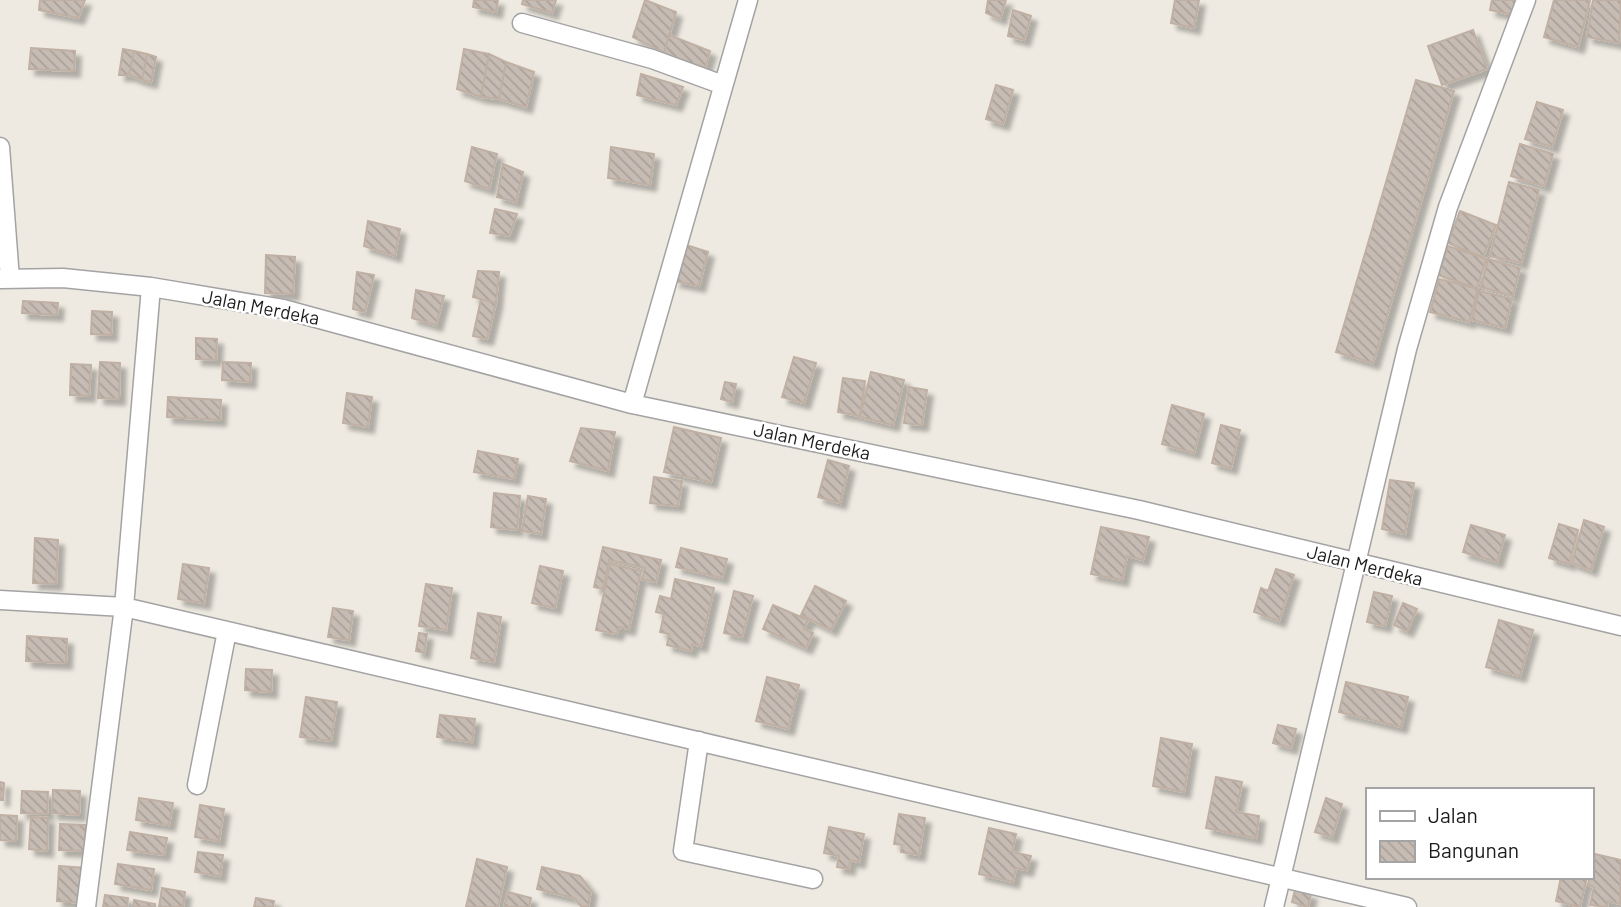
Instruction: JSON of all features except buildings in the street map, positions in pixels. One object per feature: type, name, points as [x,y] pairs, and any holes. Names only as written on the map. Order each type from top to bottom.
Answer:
[{"type":"street","points":[[632,404],[748,0]]},
{"type":"street","points":[[1274,907],[1358,564],[1407,349],[1448,207],[1526,0]]},
{"type":"street","points":[[522,23],[652,59],[723,85]]},
{"type":"street","points":[[0,147],[5,279]]},
{"type":"street","name":"Jalan Merdeka","points":[[5,279],[63,278],[151,287],[283,309],[632,404],[1139,510],[1621,626]]},
{"type":"street","points":[[86,907],[124,607],[151,287]]},
{"type":"street","points":[[0,600],[124,607],[1407,907]]},
{"type":"street","points":[[197,785],[227,631]]},
{"type":"street","points":[[699,741],[683,851],[813,879]]}]
